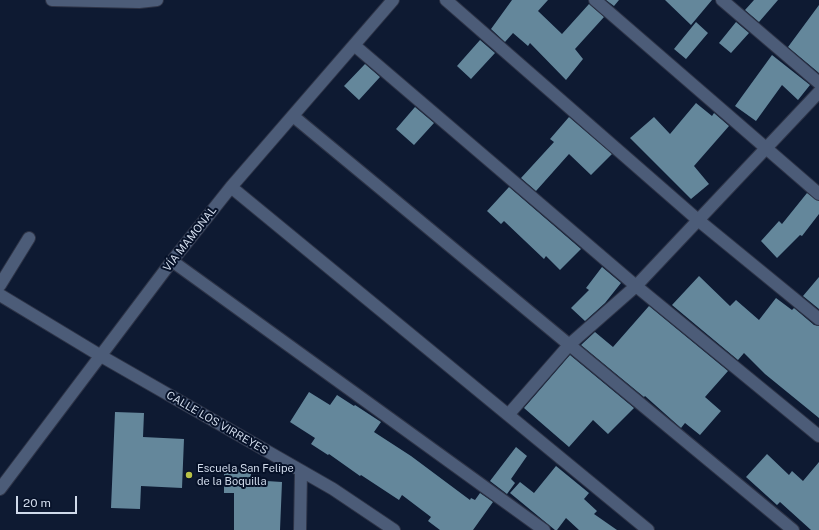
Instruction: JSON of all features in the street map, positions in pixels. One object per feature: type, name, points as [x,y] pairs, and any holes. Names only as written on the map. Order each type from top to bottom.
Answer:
[{"type":"street","points":[[52,0],[139,2],[157,0]]},
{"type":"street","name":"VÍA MAMONAL","points":[[1,486],[172,261],[231,187],[393,0]]},
{"type":"street","points":[[446,0],[698,220],[819,319]]},
{"type":"street","points":[[595,0],[819,194]]},
{"type":"street","points":[[722,0],[819,83]]},
{"type":"street","points":[[354,45],[636,286],[819,436]]},
{"type":"street","points":[[508,415],[570,344],[636,286],[819,92]]},
{"type":"street","points":[[293,116],[793,530]]},
{"type":"street","points":[[231,187],[648,530]]},
{"type":"street","points":[[0,285],[29,238]]},
{"type":"street","points":[[172,261],[544,530]]},
{"type":"street","name":"CALLE LOS VIRREYES","points":[[0,295],[101,356],[333,489],[394,530]]},
{"type":"street","points":[[300,530],[301,471]]},
{"type":"building","points":[[512,0],[548,0],[538,11],[562,34],[589,4],[604,17],[575,49],[583,59],[566,80],[530,43],[528,46],[513,33],[505,42],[491,29]]},
{"type":"building","points":[[606,0],[619,0],[614,6]]},
{"type":"building","points":[[665,0],[712,0],[691,25]]},
{"type":"building","points":[[754,0],[778,0],[759,22],[745,10]]},
{"type":"building","points":[[819,5],[819,73],[788,47]]},
{"type":"building","points":[[696,22],[708,33],[686,59],[674,49]]},
{"type":"building","points":[[736,22],[749,33],[731,53],[719,43]]},
{"type":"building","points":[[480,40],[495,53],[471,79],[457,66]]},
{"type":"building","points":[[772,55],[810,85],[798,100],[782,85],[756,121],[735,106]]},
{"type":"building","points":[[365,64],[380,77],[359,100],[344,86]]},
{"type":"building","points":[[696,103],[712,116],[714,113],[729,126],[694,166],[709,184],[691,199],[630,138],[654,117],[670,134]]},
{"type":"building","points":[[415,107],[434,123],[414,145],[396,129]]},
{"type":"building","points":[[569,117],[612,154],[591,175],[569,154],[536,191],[521,178],[554,142],[550,139]]},
{"type":"building","points":[[509,187],[581,249],[560,270],[546,256],[544,259],[504,221],[501,224],[487,211]]},
{"type":"building","points":[[807,193],[819,201],[819,214],[802,236],[800,235],[777,258],[761,241],[779,221],[782,224]]},
{"type":"building","points":[[602,267],[621,283],[605,303],[585,321],[571,308],[589,290],[586,288]]},
{"type":"building","points":[[699,276],[730,306],[736,300],[759,320],[776,298],[792,310],[794,308],[814,325],[819,326],[819,418],[765,374],[744,353],[738,360],[672,305]]},
{"type":"building","points":[[819,277],[819,309],[803,296]]},
{"type":"building","points":[[649,306],[728,371],[705,397],[721,411],[700,435],[685,423],[681,428],[645,396],[644,397],[581,345],[595,332],[613,347]]},
{"type":"building","points":[[570,355],[634,408],[608,434],[593,420],[569,447],[524,408]]},
{"type":"building","points":[[309,392],[330,405],[337,395],[354,406],[355,405],[381,422],[374,432],[411,456],[470,500],[471,498],[475,500],[480,493],[493,502],[473,530],[440,530],[428,521],[431,517],[402,495],[399,500],[361,475],[360,476],[329,454],[328,455],[311,444],[315,438],[290,422]]},
{"type":"building","points":[[115,412],[144,413],[143,437],[184,439],[182,488],[141,486],[140,509],[111,508]]},
{"type":"building","points":[[516,447],[527,456],[511,479],[515,483],[507,494],[490,481]]},
{"type":"building","points":[[767,454],[789,475],[792,471],[803,481],[819,462],[819,530],[811,530],[780,502],[777,505],[746,477]]},
{"type":"building","points":[[556,466],[589,493],[584,499],[597,511],[594,514],[617,530],[579,530],[566,518],[557,530],[555,530],[510,493],[520,482],[534,493]]},
{"type":"building","points":[[251,469],[251,480],[282,482],[280,530],[234,530],[234,493],[224,493],[224,470]]},
{"type":"place","name":"Escuela San Felipe de la Boquilla","points":[[189,475]]}]
